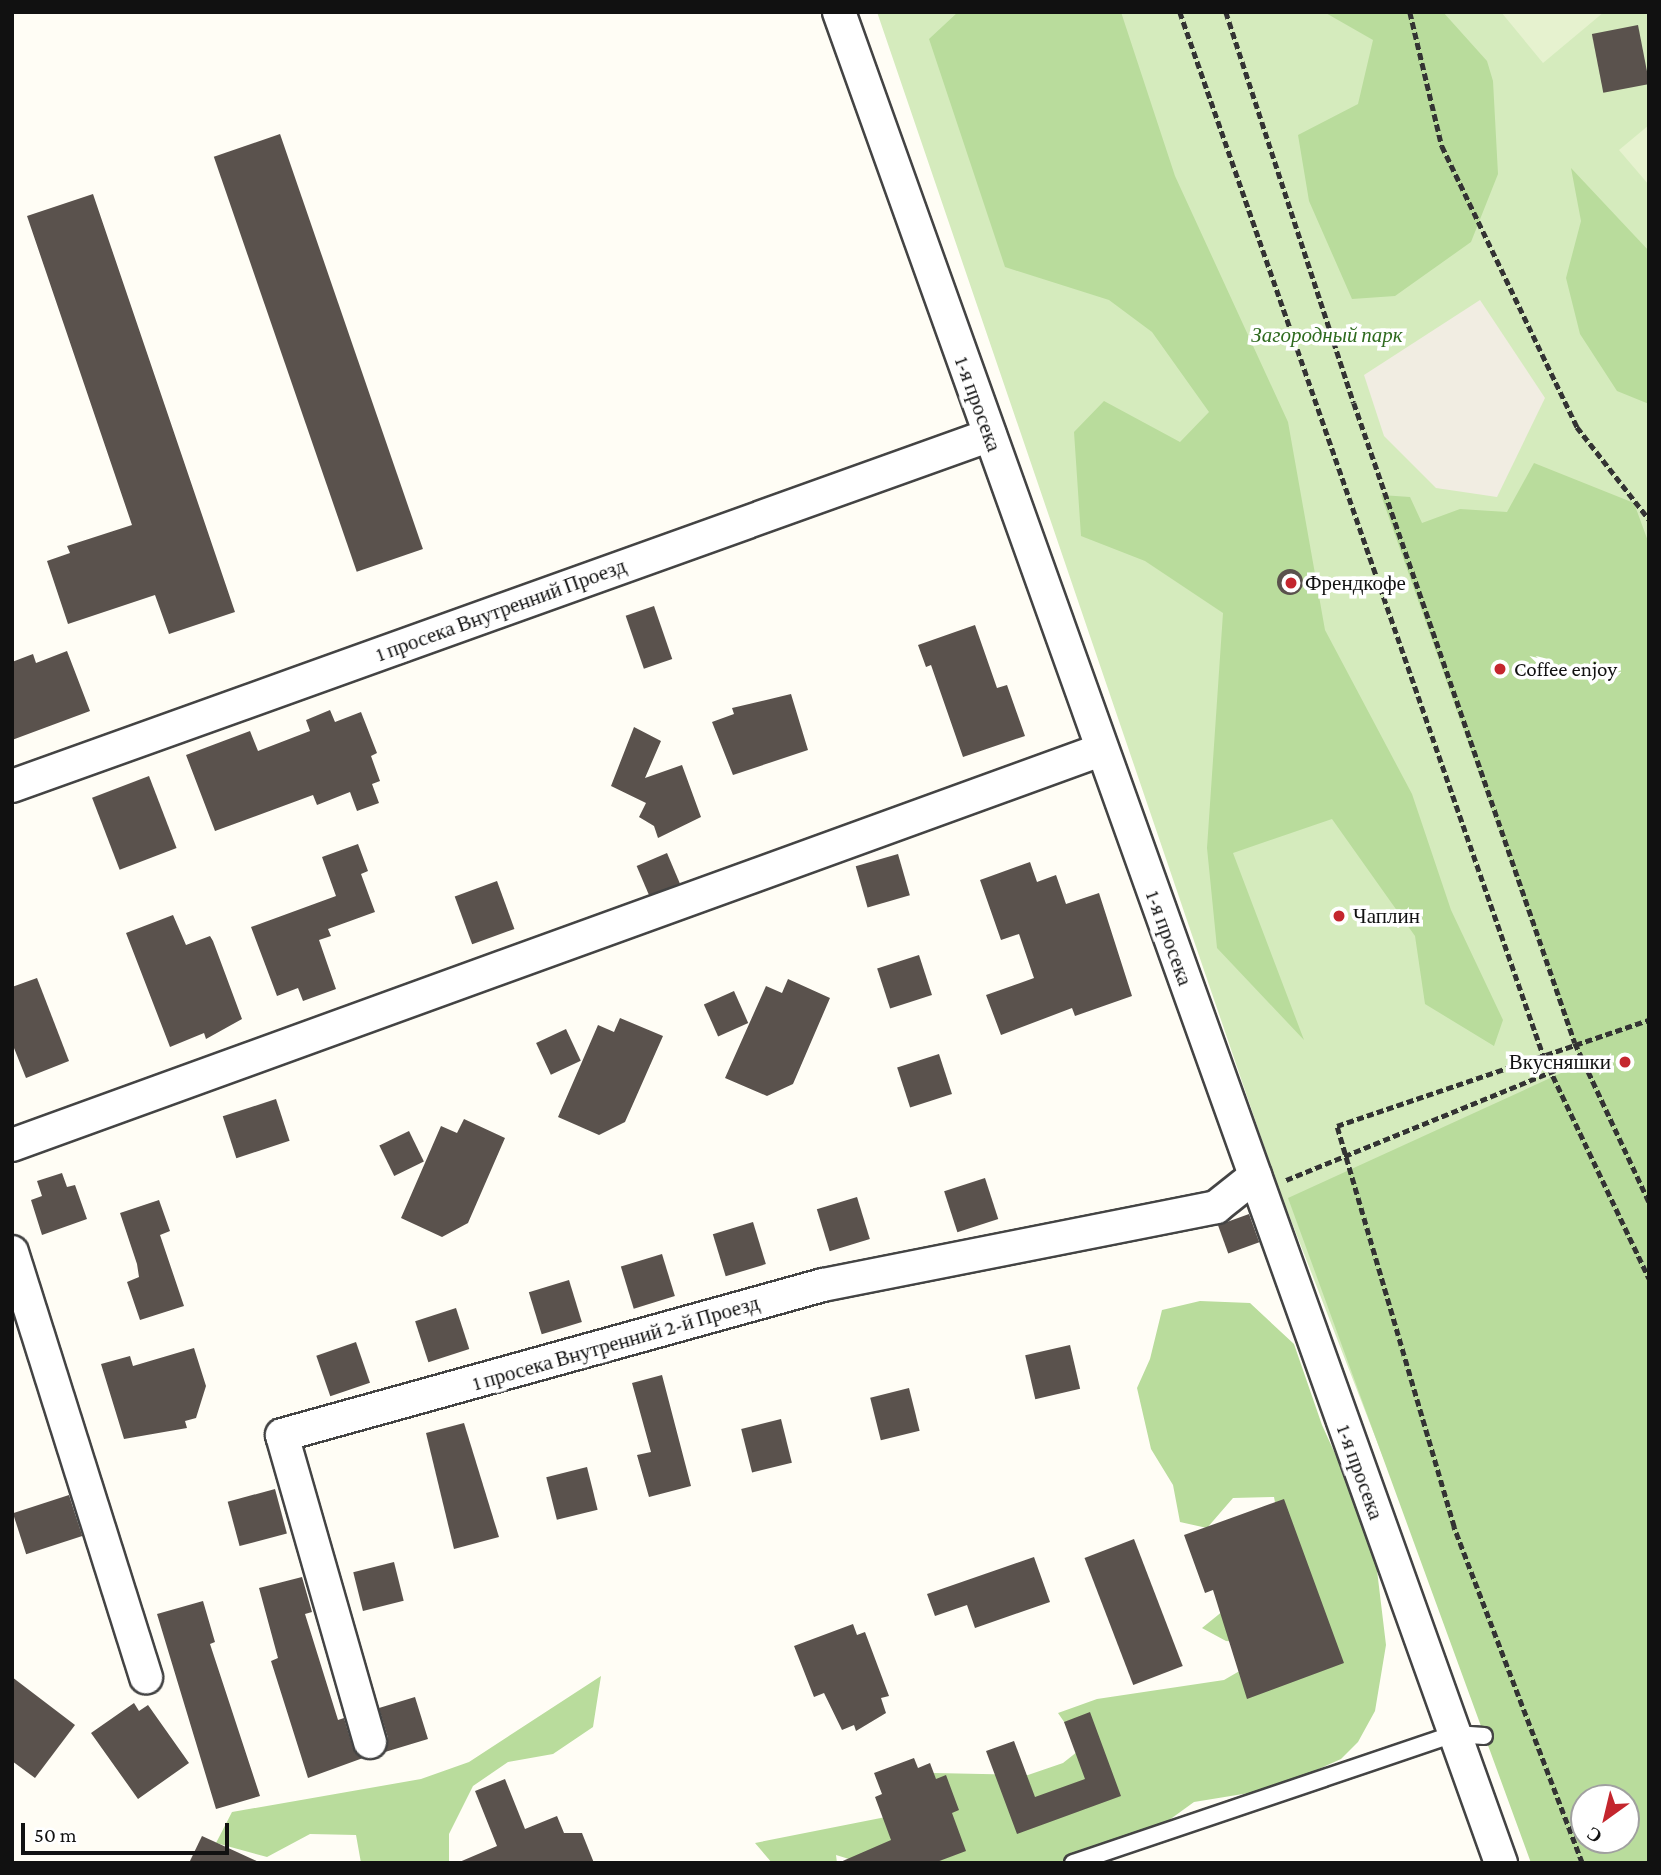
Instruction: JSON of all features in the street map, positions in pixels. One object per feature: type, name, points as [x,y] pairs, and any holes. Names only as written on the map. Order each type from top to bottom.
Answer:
[{"type":"street","name":"1-я просека","points":[[839,12],[1257,1184],[1470,1735],[1501,1863]]},
{"type":"street","name":"1 просека Внутренний Проезд","points":[[12,786],[990,435]]},
{"type":"street","points":[[12,1145],[1101,750]]},
{"type":"street","name":"1 просека Внутренний 2-й Проезд","points":[[370,1742],[282,1436],[823,1285],[1216,1207],[1257,1184]]},
{"type":"street","points":[[12,1252],[146,1677]]},
{"type":"lane","points":[[1073,1863],[1470,1735]]},
{"type":"path","points":[[1180,12],[1544,1057],[1649,1278]]},
{"type":"path","points":[[1226,12],[1359,416],[1575,1042],[1649,1202]]},
{"type":"path","points":[[1410,12],[1442,146],[1577,427],[1649,519]]},
{"type":"path","points":[[1582,1863],[1454,1527],[1337,1126],[1544,1057],[1575,1042],[1649,1020]]},
{"type":"path","points":[[1257,1184],[1346,1154],[1583,1059]]},
{"type":"green space","name":"Загородный парк","points":[[877,12],[1649,12],[1649,1863],[1541,1863],[1278,1187]]},
{"type":"green space","points":[[958,12],[1121,12],[1175,176],[1288,422],[1325,630],[1412,794],[1451,910],[1503,1020],[1494,1046],[1425,1004],[1415,936],[1332,819],[1233,853],[1304,1040],[1217,948],[1207,848],[1223,613],[1145,561],[1081,536],[1074,432],[1104,401],[1180,442],[1209,412],[1152,332],[1109,300],[1005,267],[929,39]]},
{"type":"green space","points":[[1324,12],[1443,12],[1487,61],[1493,81],[1498,174],[1471,242],[1395,296],[1352,299],[1309,201],[1298,135],[1358,104],[1373,40]]},
{"type":"green space","points":[[1501,12],[1604,12],[1543,63]]},
{"type":"green space","points":[[1649,125],[1649,185],[1619,150]]},
{"type":"green space","points":[[1571,168],[1649,251],[1649,404],[1617,391],[1580,334],[1566,278],[1581,221]]},
{"type":"green space","points":[[1534,463],[1634,503],[1649,544],[1649,1863],[1531,1863],[1288,1198],[1581,1064],[1381,495],[1410,497],[1422,523],[1460,509],[1507,512]]},
{"type":"green space","points":[[1200,1301],[1250,1303],[1294,1344],[1322,1425],[1373,1537],[1386,1645],[1375,1711],[1358,1742],[1341,1759],[1274,1789],[1194,1802],[1165,1823],[1068,1863],[862,1863],[836,1855],[837,1863],[772,1863],[755,1843],[901,1814],[934,1773],[1028,1775],[1063,1763],[1082,1748],[1058,1713],[1097,1699],[1224,1680],[1283,1646],[1226,1641],[1202,1628],[1250,1589],[1284,1551],[1274,1497],[1233,1498],[1207,1528],[1180,1522],[1173,1485],[1151,1449],[1137,1388],[1150,1359],[1162,1310]]},
{"type":"green space","points":[[601,1676],[593,1727],[553,1754],[508,1762],[473,1786],[449,1834],[449,1863],[361,1863],[356,1835],[310,1834],[267,1857],[216,1843],[232,1812],[421,1779],[469,1762]]},
{"type":"shaded area","points":[[1480,300],[1545,398],[1497,497],[1436,488],[1384,436],[1364,375]]},
{"type":"building","points":[[1638,25],[1649,84],[1603,93],[1592,34]]},
{"type":"building","points":[[280,134],[423,549],[357,572],[214,157]]},
{"type":"building","points":[[93,194],[235,612],[169,634],[155,595],[68,624],[47,561],[70,553],[67,546],[132,525],[27,216]]},
{"type":"building","points":[[1290,569],[1299,573],[1303,582],[1299,591],[1290,595],[1281,591],[1277,582],[1281,573]]},
{"type":"building","points":[[654,606],[672,659],[644,669],[626,616]]},
{"type":"building","points":[[975,625],[997,688],[1007,685],[1025,736],[963,757],[931,665],[926,667],[918,645]]},
{"type":"building","points":[[67,651],[90,711],[12,740],[12,662],[33,654],[36,663]]},
{"type":"building","points":[[791,694],[808,750],[733,775],[712,722],[734,714],[732,708]]},
{"type":"building","points":[[330,710],[335,722],[361,712],[377,753],[371,756],[380,781],[372,784],[379,803],[357,811],[350,792],[317,805],[313,795],[215,831],[186,755],[250,731],[258,751],[310,731],[306,720]]},
{"type":"building","points":[[634,727],[661,741],[645,778],[682,765],[701,817],[658,838],[654,826],[639,817],[646,803],[611,786]]},
{"type":"building","points":[[149,776],[177,848],[120,870],[92,798]]},
{"type":"building","points":[[358,844],[368,871],[361,874],[375,912],[328,929],[331,936],[319,940],[336,989],[303,1001],[298,988],[277,996],[251,927],[336,896],[322,857]]},
{"type":"building","points":[[667,853],[680,883],[650,896],[637,866]]},
{"type":"building","points":[[898,854],[910,895],[868,907],[856,866]]},
{"type":"building","points":[[1030,862],[1037,882],[1056,875],[1066,904],[1099,893],[1132,996],[1075,1016],[1072,1008],[1001,1035],[986,995],[1034,978],[1019,934],[1001,940],[980,880]]},
{"type":"building","points":[[497,881],[514,929],[472,944],[455,896]]},
{"type":"building","points":[[173,915],[186,945],[210,936],[242,1019],[206,1039],[204,1033],[170,1047],[126,933]]},
{"type":"building","points":[[919,955],[932,995],[890,1009],[877,969]]},
{"type":"building","points":[[37,978],[69,1061],[26,1078],[12,1043],[12,987]]},
{"type":"building","points":[[788,979],[830,998],[793,1084],[767,1096],[725,1078],[766,986],[782,993]]},
{"type":"building","points":[[734,991],[748,1023],[718,1036],[704,1004]]},
{"type":"building","points":[[620,1018],[663,1036],[625,1122],[599,1135],[558,1117],[598,1025],[614,1032]]},
{"type":"building","points":[[566,1029],[581,1061],[551,1075],[536,1043]]},
{"type":"building","points":[[939,1054],[952,1094],[910,1108],[897,1068]]},
{"type":"building","points":[[276,1099],[290,1141],[236,1158],[223,1116]]},
{"type":"building","points":[[464,1119],[505,1138],[468,1223],[442,1237],[401,1218],[441,1126],[457,1133]]},
{"type":"building","points":[[409,1131],[424,1162],[394,1176],[379,1145]]},
{"type":"building","points":[[62,1173],[67,1187],[75,1185],[87,1219],[42,1235],[31,1200],[42,1196],[37,1181]]},
{"type":"building","points":[[985,1178],[998,1219],[957,1232],[944,1191]]},
{"type":"building","points":[[857,1197],[870,1239],[830,1251],[817,1209]]},
{"type":"building","points":[[159,1200],[170,1231],[160,1235],[184,1306],[140,1320],[127,1282],[139,1277],[137,1264],[120,1213]]},
{"type":"building","points":[[1249,1214],[1259,1242],[1228,1253],[1218,1225]]},
{"type":"building","points":[[753,1222],[766,1264],[726,1276],[713,1234]]},
{"type":"building","points":[[662,1254],[675,1296],[634,1309],[621,1267]]},
{"type":"building","points":[[569,1280],[582,1322],[542,1334],[529,1292]]},
{"type":"building","points":[[456,1308],[469,1349],[428,1362],[415,1321]]},
{"type":"building","points":[[356,1342],[370,1383],[330,1396],[316,1356]]},
{"type":"building","points":[[1070,1345],[1080,1389],[1035,1399],[1025,1355]]},
{"type":"building","points":[[194,1348],[206,1386],[196,1418],[185,1421],[187,1428],[124,1439],[101,1364],[130,1356],[133,1366]]},
{"type":"building","points":[[662,1375],[691,1486],[649,1497],[637,1455],[651,1452],[632,1383]]},
{"type":"building","points":[[909,1388],[920,1431],[881,1440],[870,1398]]},
{"type":"building","points":[[781,1419],[792,1463],[752,1473],[741,1429]]},
{"type":"building","points":[[464,1423],[499,1537],[454,1549],[426,1433]]},
{"type":"building","points":[[587,1467],[598,1510],[557,1520],[546,1477]]},
{"type":"building","points":[[275,1489],[287,1533],[240,1546],[228,1502]]},
{"type":"building","points":[[69,1495],[82,1536],[26,1554],[13,1513]]},
{"type":"building","points":[[1284,1499],[1344,1663],[1247,1699],[1213,1590],[1205,1593],[1184,1535]]},
{"type":"building","points":[[1134,1539],[1183,1666],[1133,1685],[1085,1558]]},
{"type":"building","points":[[1034,1557],[1050,1602],[975,1628],[967,1605],[935,1616],[927,1594]]},
{"type":"building","points":[[394,1562],[404,1601],[363,1611],[353,1572]]},
{"type":"building","points":[[302,1577],[312,1612],[305,1614],[338,1720],[344,1718],[353,1748],[363,1758],[308,1778],[271,1661],[278,1658],[259,1588]]},
{"type":"building","points":[[203,1601],[215,1642],[210,1644],[260,1796],[216,1809],[157,1614]]},
{"type":"building","points":[[853,1624],[857,1635],[865,1632],[889,1696],[881,1698],[886,1713],[856,1731],[854,1725],[842,1730],[824,1693],[814,1697],[794,1646]]},
{"type":"building","points":[[12,1677],[75,1725],[35,1778],[12,1761]]},
{"type":"building","points":[[415,1697],[428,1739],[385,1752],[388,1738],[379,1708]]},
{"type":"building","points":[[134,1703],[139,1711],[148,1705],[189,1763],[138,1799],[91,1733]]},
{"type":"building","points":[[1090,1712],[1121,1796],[1017,1834],[986,1751],[1014,1741],[1035,1797],[1085,1779],[1064,1722]]},
{"type":"building","points":[[914,1758],[918,1768],[930,1763],[936,1779],[946,1775],[959,1810],[952,1813],[966,1851],[934,1863],[838,1863],[891,1840],[875,1797],[882,1794],[874,1773]]},
{"type":"building","points":[[505,1779],[525,1829],[557,1816],[564,1833],[582,1833],[594,1863],[457,1863],[497,1846],[475,1791]]},
{"type":"building","points":[[202,1836],[261,1863],[189,1863]]},
{"type":"place","name":"Френдкофе","points":[[1291,583]]},
{"type":"place","name":"Coffee enjoy","points":[[1500,669]]},
{"type":"place","name":"Чаплин","points":[[1339,916]]},
{"type":"place","name":"Вкусняшки","points":[[1625,1062]]}]
